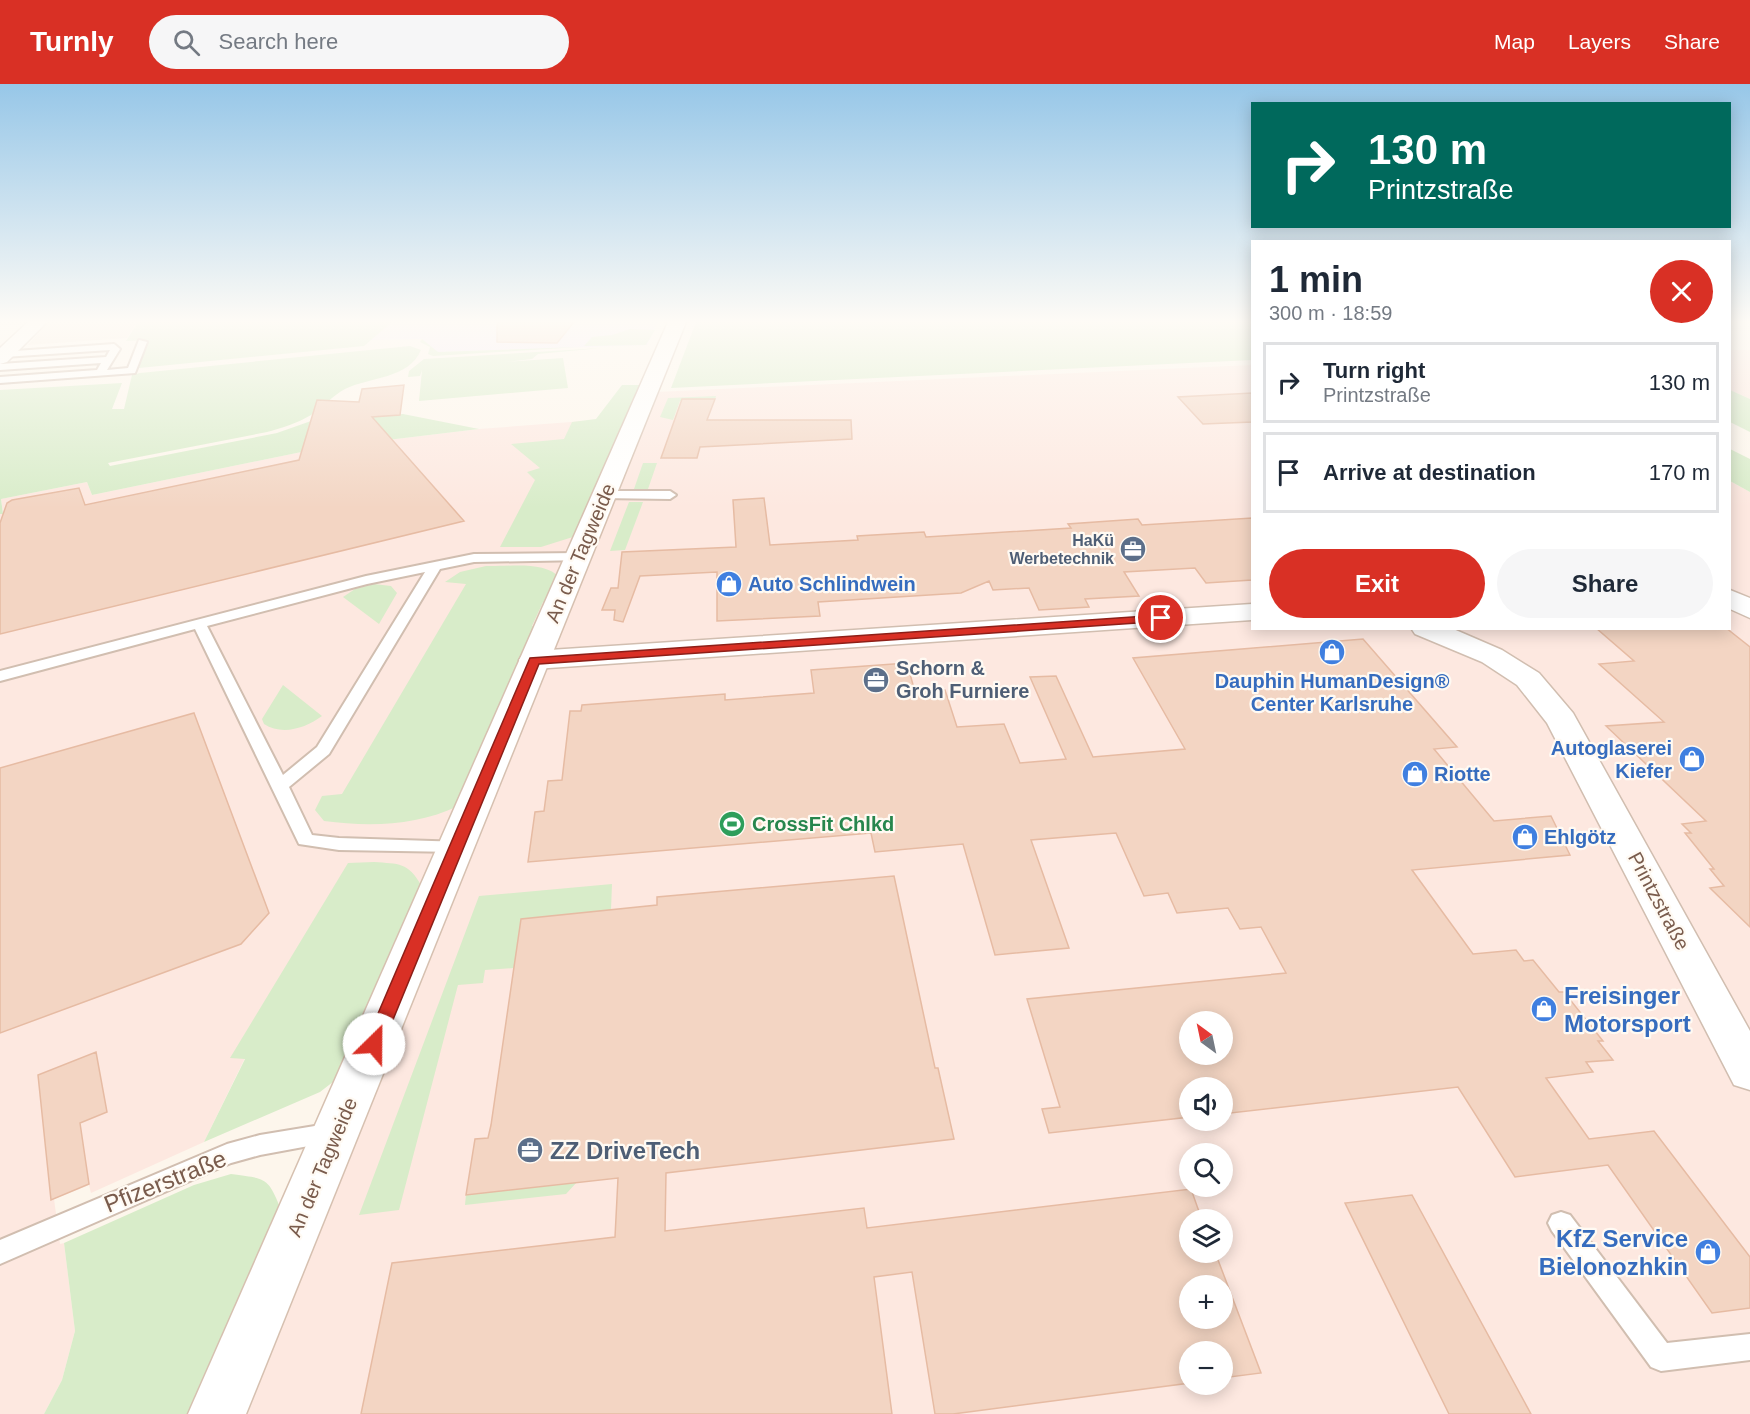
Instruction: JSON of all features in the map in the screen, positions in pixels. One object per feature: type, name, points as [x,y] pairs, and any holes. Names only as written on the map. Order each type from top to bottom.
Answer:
[{"type":"main road","name":"An der Tagweide","points":[[217,1414],[534,660],[580,557],[651,384]]},
{"type":"main road","points":[[1731,599],[1750,610]]},
{"type":"main road","points":[[534,660],[1251,612]]},
{"type":"main road","name":"Printzstraße","points":[[1430,630],[1492,656],[1527,679],[1562,720],[1750,1072]]},
{"type":"lane","points":[[604,495],[670,495]]},
{"type":"lane","points":[[0,676],[366,580],[474,558],[580,557]]},
{"type":"lane","points":[[280,786],[323,750],[435,566]]},
{"type":"lane","points":[[199,624],[305,840],[339,844],[457,846]]},
{"type":"lane","name":"Pfizerstraße","points":[[0,1252],[227,1154],[260,1145],[336,1132]]},
{"type":"lane","points":[[1561,1223],[1661,1357],[1750,1347]]},
{"type":"shaded area","points":[[831,384],[1251,384],[1251,630],[1731,630],[1731,482],[1750,492],[1750,1414],[247,1414],[419,986],[275,987],[231,1058],[245,1058],[204,1142],[91,1193],[89,1185],[54,1199],[60,1244],[64,1243],[75,1331],[62,1380],[44,1414],[0,1414],[0,514],[3,513],[1,499],[87,482],[92,495],[321,448],[479,429],[650,416],[656,392]]},
{"type":"shaded area","points":[[1731,384],[1750,384],[1750,399],[1731,390]]},
{"type":"green space","points":[[122,384],[112,409],[124,409],[130,384],[358,384],[345,389],[311,415],[290,425],[267,432],[108,463],[110,466],[277,433],[311,421],[403,414],[479,429],[321,448],[92,495],[87,482],[1,499],[3,514],[0,514],[0,390]]},
{"type":"green space","points":[[421,384],[567,384],[568,388],[419,401]]},
{"type":"green space","points":[[672,384],[753,384],[671,388]]},
{"type":"green space","points":[[622,385],[639,385],[640,389],[576,536],[541,547],[500,547],[535,480],[527,472],[540,468],[511,444],[564,439],[572,422],[596,419]]},
{"type":"green space","points":[[1731,390],[1750,399],[1750,432],[1731,422]]},
{"type":"green space","points":[[716,396],[715,400],[680,401],[673,420],[660,417],[668,398]]},
{"type":"green space","points":[[1731,450],[1750,459],[1750,492],[1731,482]]},
{"type":"green space","points":[[643,463],[657,463],[648,489],[634,489]]},
{"type":"green space","points":[[629,502],[643,502],[625,550],[610,551]]},
{"type":"green space","points":[[486,566],[536,567],[553,572],[560,578],[549,601],[543,602],[532,626],[537,627],[458,806],[426,818],[392,823],[358,824],[324,821],[315,810],[322,796],[342,794],[466,584],[445,582],[460,572]]},
{"type":"green space","points":[[374,584],[391,586],[397,593],[379,624],[343,597],[355,589]]},
{"type":"green space","points":[[283,685],[322,716],[294,729],[278,730],[264,724],[262,719]]},
{"type":"green space","points":[[348,863],[390,863],[407,868],[421,885],[338,1078],[320,1092],[204,1142],[245,1059],[230,1058]]},
{"type":"green space","points":[[612,884],[611,910],[521,919],[514,968],[485,970],[483,983],[458,985],[399,1210],[359,1215],[479,896]]},
{"type":"green space","points":[[231,1174],[264,1181],[273,1191],[281,1210],[194,1414],[44,1414],[62,1380],[75,1331],[64,1243],[194,1185]]},
{"type":"green space","points":[[577,1182],[566,1194],[465,1205],[466,1195]]},
{"type":"building","points":[[404,385],[400,415],[372,417],[464,521],[0,634],[0,523],[7,503],[12,500],[79,488],[85,505],[299,460],[317,400],[359,402],[362,389]]},
{"type":"building","points":[[1251,393],[1251,422],[1203,424],[1178,397]]},
{"type":"building","points":[[682,399],[715,399],[707,420],[851,420],[852,439],[700,447],[697,458],[661,458]]},
{"type":"building","points":[[764,498],[770,545],[858,540],[857,536],[924,532],[926,537],[1071,528],[1068,524],[1138,519],[1142,525],[1251,518],[1251,580],[1206,583],[1195,568],[1124,572],[1139,596],[1085,599],[1089,607],[1039,610],[1029,588],[993,590],[989,581],[961,593],[818,602],[820,616],[717,621],[717,572],[640,576],[623,622],[614,620],[615,610],[602,610],[611,588],[618,588],[622,552],[736,547],[733,500]]},
{"type":"building","points":[[1598,630],[1729,630],[1750,647],[1750,927],[1710,888],[1724,886],[1710,869],[1714,869],[1685,833],[1691,833],[1682,824],[1706,821],[1606,726],[1664,722],[1599,664],[1634,661]]},
{"type":"building","points":[[1363,639],[1457,747],[1434,749],[1494,821],[1551,816],[1570,855],[1412,870],[1473,954],[1516,950],[1524,961],[1533,960],[1559,992],[1564,992],[1603,1041],[1598,1041],[1613,1060],[1586,1062],[1593,1072],[1546,1078],[1589,1139],[1654,1131],[1750,1257],[1750,1308],[1712,1313],[1608,1165],[1515,1177],[1458,1087],[1233,1113],[1233,1077],[1179,1077],[1179,1118],[1049,1133],[1042,1109],[1060,1107],[1027,999],[1286,973],[1261,927],[1240,929],[1228,908],[1177,913],[1168,893],[1144,896],[1116,833],[1031,840],[1069,948],[995,955],[963,844],[875,852],[871,833],[528,862],[535,812],[544,811],[548,781],[562,780],[570,711],[581,711],[582,705],[725,694],[725,700],[814,693],[811,670],[907,663],[915,692],[945,690],[957,727],[1004,724],[1020,763],[1066,759],[1030,677],[1056,676],[1093,757],[1185,749],[1133,658]]},
{"type":"building","points":[[194,713],[269,913],[241,944],[0,1033],[0,768]]},
{"type":"building","points":[[894,876],[935,1068],[938,1068],[954,1139],[666,1173],[665,1231],[864,1208],[867,1228],[1179,1190],[1179,1197],[1194,1197],[1198,1209],[1179,1209],[1179,1263],[1219,1263],[1224,1275],[1179,1275],[1179,1329],[1233,1329],[1233,1299],[1261,1373],[1233,1377],[1233,1341],[1179,1341],[1179,1384],[953,1414],[935,1414],[912,1272],[874,1277],[892,1414],[361,1414],[392,1263],[615,1237],[618,1178],[466,1195],[475,1139],[488,1138],[491,1125],[521,919],[657,905],[657,897]]},
{"type":"building","points":[[96,1052],[107,1112],[80,1123],[89,1184],[51,1200],[38,1075]]},
{"type":"building","points":[[1412,1195],[1531,1414],[1449,1414],[1345,1203]]},
{"type":"place","name":"HaKü Werbetechnik","points":[[1133,549]]},
{"type":"place","name":"Auto Schlindwein","points":[[729,584]]},
{"type":"place","name":"Dauphin HumanDesign® Center Karlsruhe","points":[[1332,652]]},
{"type":"place","name":"Schorn & Groh Furniere","points":[[876,680]]},
{"type":"place","name":"Autoglaserei Kiefer","points":[[1692,759]]},
{"type":"place","name":"Riotte","points":[[1415,774]]},
{"type":"place","name":"CrossFit Chlkd","points":[[732,824]]},
{"type":"place","name":"Ehlgötz","points":[[1525,837]]},
{"type":"place","name":"Freisinger Motorsport","points":[[1544,1009]]},
{"type":"place","name":"ZZ DriveTech","points":[[530,1150]]},
{"type":"place","name":"KfZ Service Bielonozhkin","points":[[1708,1252]]},
{"type":"route","points":[[374,1044],[534,660],[1161,618]]}]
